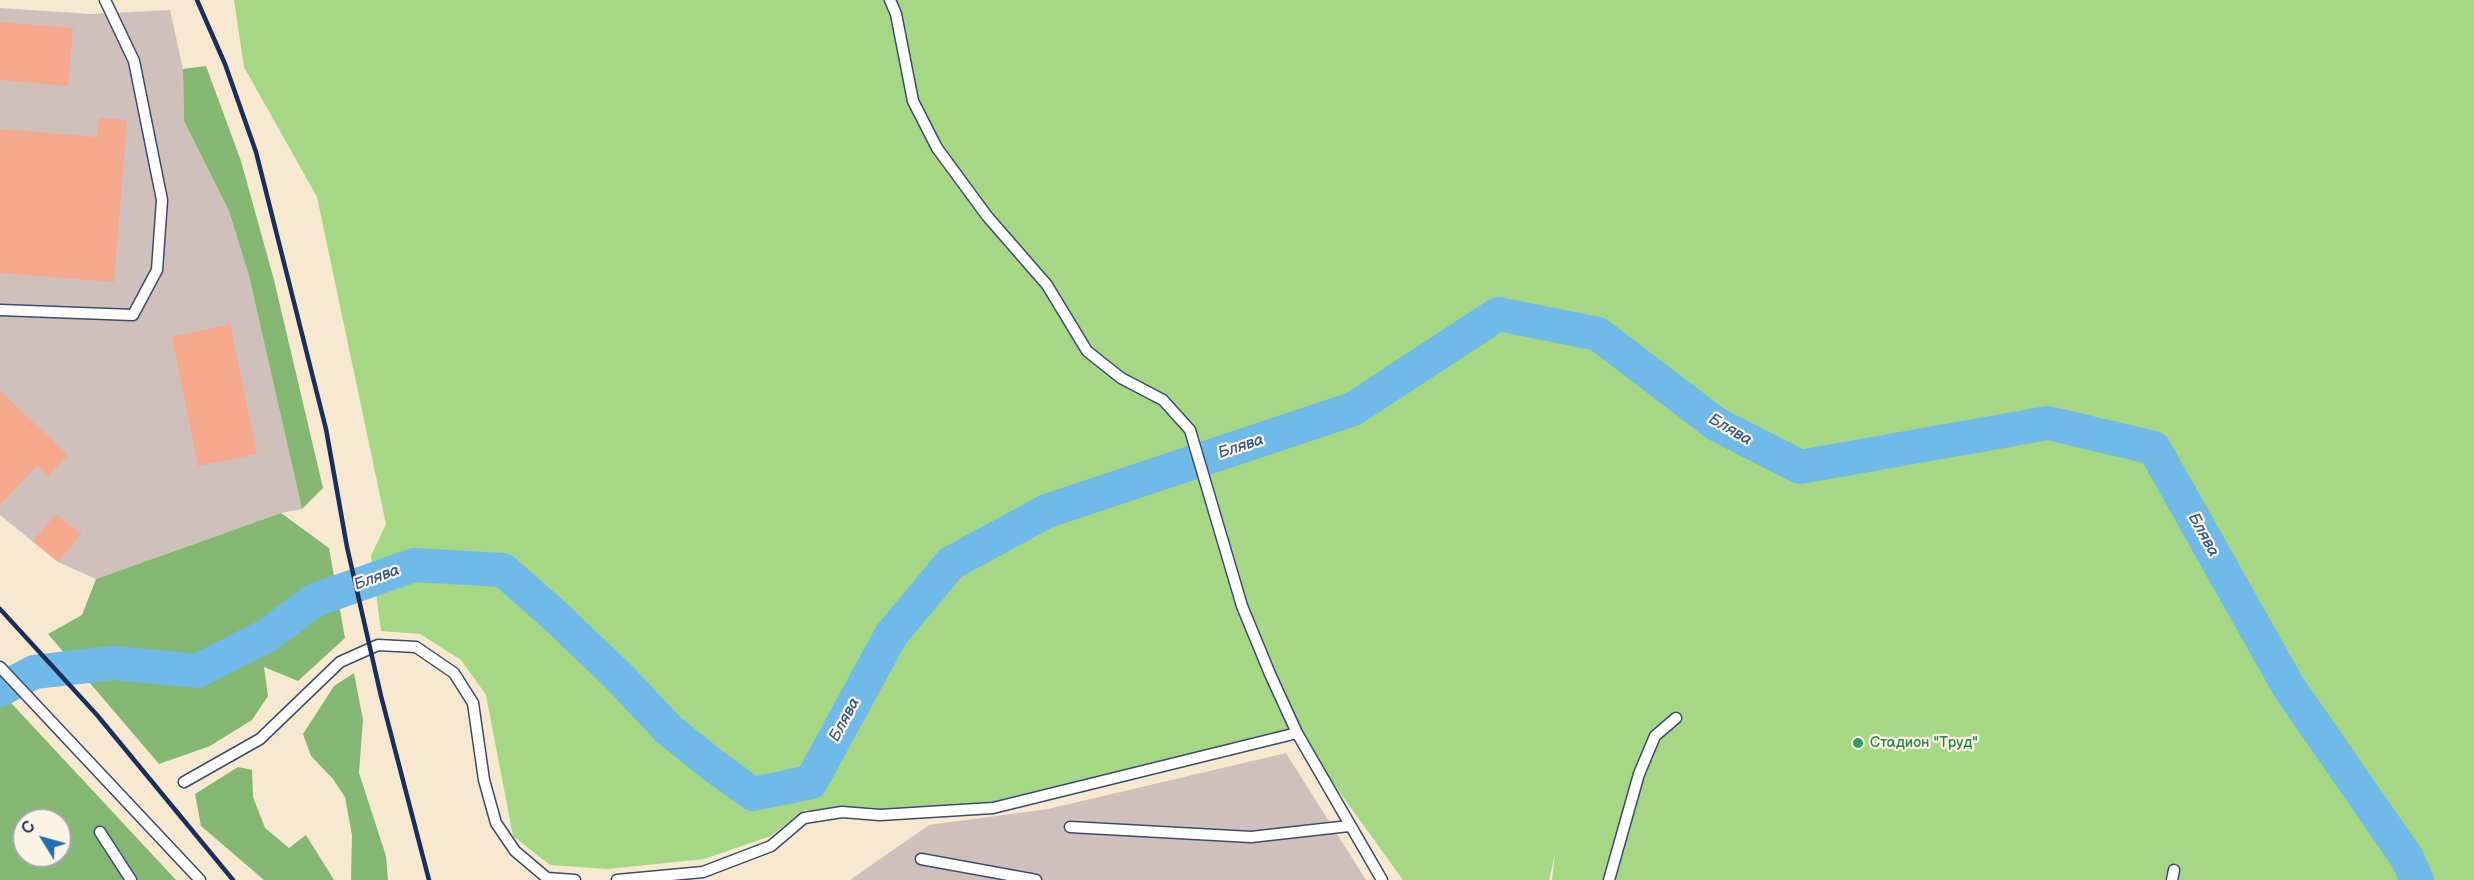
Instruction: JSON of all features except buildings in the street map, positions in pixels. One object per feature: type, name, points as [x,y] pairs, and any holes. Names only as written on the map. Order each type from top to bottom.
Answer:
[{"type":"lane","points":[[0,310],[134,315],[157,270],[162,200],[134,61],[105,0]]},
{"type":"lane","points":[[890,0],[896,14],[913,101],[937,148],[987,216],[1047,285],[1087,351],[1121,378],[1163,400],[1190,430],[1242,606],[1270,674],[1297,733],[1382,880]]},
{"type":"lane","points":[[184,783],[260,739],[340,662],[378,645],[416,647],[454,673],[473,703],[484,780],[496,823],[515,851],[547,878],[574,880]]},
{"type":"lane","points":[[0,667],[200,880]]},
{"type":"lane","points":[[1608,880],[1639,774],[1655,736],[1676,718]]},
{"type":"lane","points":[[617,880],[703,872],[771,846],[804,819],[842,812],[880,815],[993,808],[1297,733]]},
{"type":"lane","points":[[1070,827],[1251,837],[1349,826]]},
{"type":"lane","points":[[100,832],[131,880]]},
{"type":"lane","points":[[921,859],[1036,880]]},
{"type":"shaded area","points":[[0,8],[92,14],[170,10],[183,69],[184,121],[229,211],[249,276],[302,509],[281,513],[96,579],[58,562],[0,515]]},
{"type":"shaded area","points":[[1286,753],[1366,880],[850,880],[929,825],[1048,809]]},
{"type":"green space","points":[[234,0],[2474,0],[2474,880],[1552,880],[1555,854],[1549,880],[1403,880],[1297,733],[993,808],[804,810],[771,836],[704,859],[608,869],[550,865],[513,836],[486,695],[461,660],[420,634],[381,631],[371,556],[386,524],[317,197],[244,67]]},
{"type":"green space","points":[[206,66],[241,161],[274,280],[323,488],[302,509],[249,276],[229,211],[184,121],[183,69]]},
{"type":"green space","points":[[281,513],[329,548],[345,638],[298,681],[264,667],[268,696],[252,720],[210,746],[159,764],[48,634],[82,615],[96,579]]},
{"type":"green space","points":[[354,673],[363,720],[359,773],[386,856],[388,880],[351,880],[352,835],[345,797],[333,779],[311,756],[303,734],[334,686]]},
{"type":"green space","points":[[0,691],[176,880],[0,880]]},
{"type":"green space","points":[[238,767],[252,770],[253,797],[265,828],[289,848],[306,835],[334,880],[264,880],[201,826],[195,794]]},
{"type":"waterway","name":"Блява","points":[[0,690],[34,672],[114,663],[197,671],[266,636],[315,600],[414,565],[503,570],[618,676],[669,730],[753,794],[811,782],[891,635],[951,563],[1047,511],[1353,409],[1498,314],[1598,334],[1716,424],[1800,467],[2048,423],[2154,448],[2288,686],[2407,858],[2417,880]]},
{"type":"railway","points":[[197,0],[225,64],[256,152],[326,429],[347,547],[381,696],[429,880]]},
{"type":"railway","points":[[0,609],[97,715],[233,880]]},
{"type":"place","name":"Стадион \"Труд\"","points":[[1858,743]]}]
